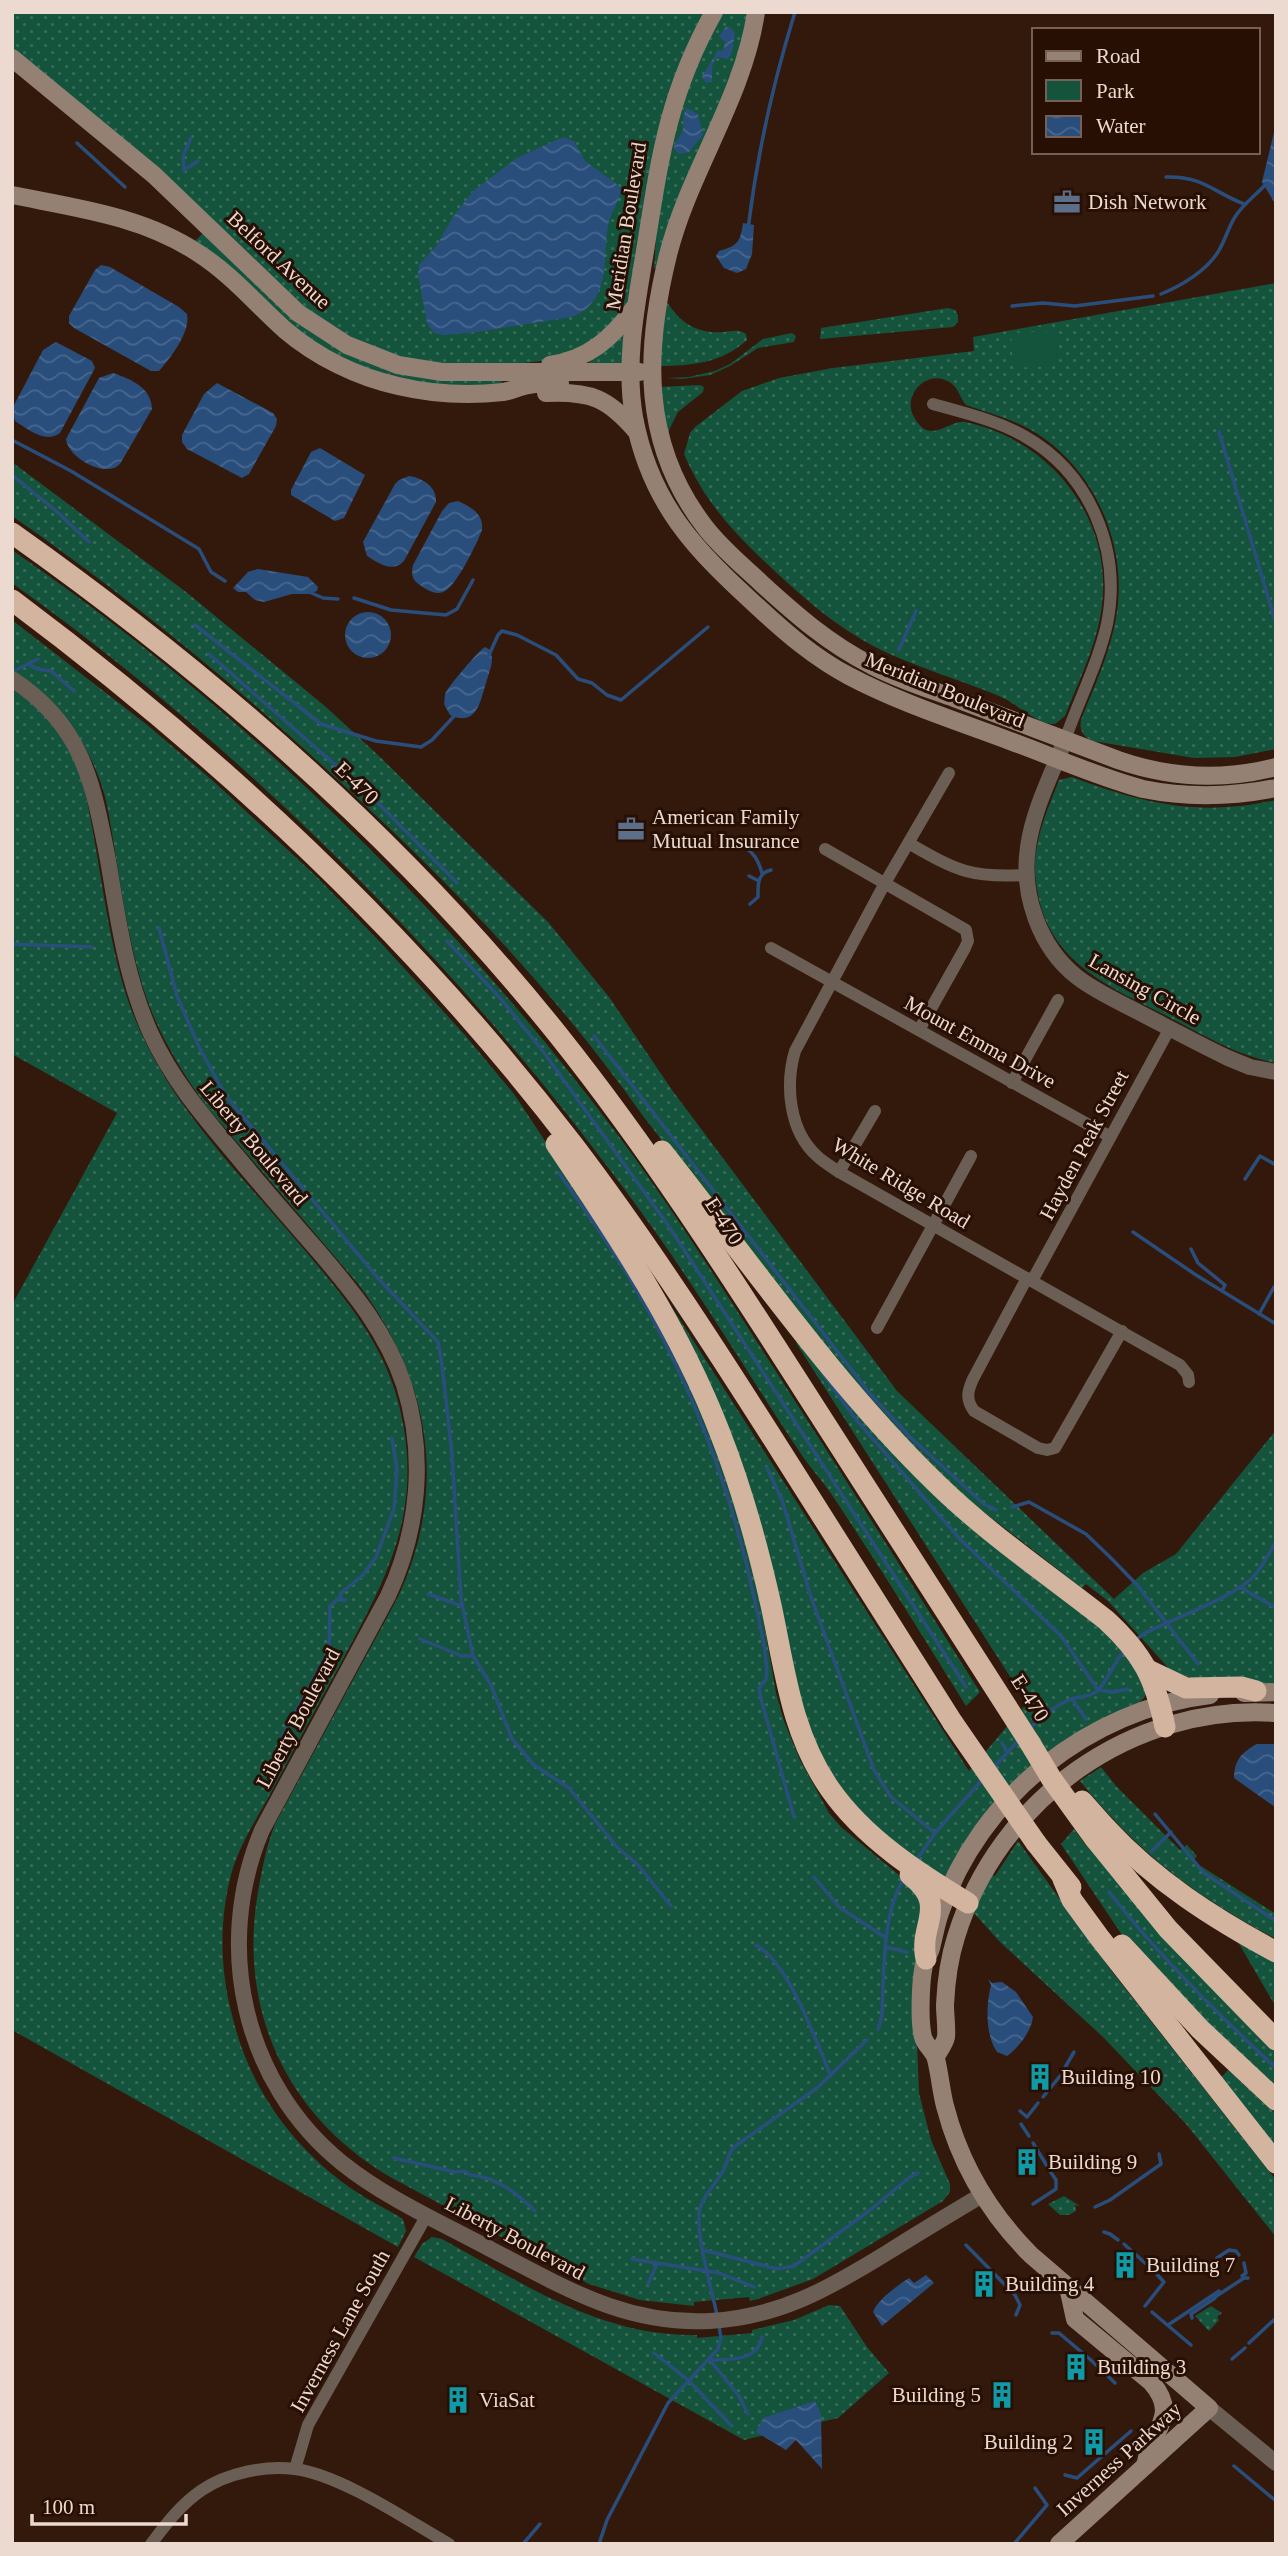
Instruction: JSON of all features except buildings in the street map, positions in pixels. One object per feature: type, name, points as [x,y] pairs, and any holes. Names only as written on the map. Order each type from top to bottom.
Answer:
[{"type":"highway","name":"E-470","points":[[12,533],[157,640],[293,757],[418,878],[534,1006],[622,1118],[688,1211],[1030,1742],[1046,1751],[1082,1800],[1101,1834]]},
{"type":"highway","points":[[12,600],[61,636],[190,743],[294,837],[408,951],[517,1075],[580,1155],[662,1268],[747,1397],[953,1723],[1063,1879],[1200,2029],[1276,2100]]},
{"type":"highway","points":[[534,1006],[559,1020],[568,1030],[840,1379],[880,1426],[965,1510],[1114,1627],[1143,1662],[1161,1705],[1165,1727]]},
{"type":"highway","points":[[517,1075],[534,1111],[662,1310],[706,1398],[749,1519],[793,1712],[808,1752],[850,1814],[884,1849],[927,1883],[968,1903]]},
{"type":"highway","points":[[1143,1662],[1186,1688],[1241,1687],[1266,1691]]},
{"type":"highway","points":[[1101,1834],[1230,1927],[1276,1952]]},
{"type":"highway","points":[[1101,1834],[1168,1929],[1276,2040]]},
{"type":"highway","points":[[1063,1879],[1072,1900],[1106,1947],[1276,2163]]},
{"type":"highway","points":[[926,1959],[924,1952],[931,1909],[927,1883]]},
{"type":"main road","name":"Meridian Boulevard","points":[[714,12],[682,76],[665,129],[632,340],[631,376],[637,432],[656,486],[687,536],[723,576],[804,648],[879,691],[1133,786],[1173,794],[1220,796],[1276,788]]},
{"type":"main road","name":"Meridian Boulevard","points":[[756,12],[750,44],[734,94],[688,195],[670,246],[655,315],[651,377],[654,414],[662,445],[686,500],[719,544],[800,619],[836,646],[882,670],[1128,764],[1172,774],[1221,776],[1276,767]]},
{"type":"main road","name":"Belford Avenue","points":[[12,58],[127,151],[223,238],[298,313],[333,337],[370,356],[414,368],[465,373],[530,371],[651,377]]},
{"type":"main road","name":"Belford Avenue","points":[[12,195],[114,216],[171,237],[223,272],[296,338],[354,372],[388,384],[458,394],[505,392],[531,384],[631,376]]},
{"type":"main road","points":[[530,371],[569,361],[592,351],[614,334],[637,304]]},
{"type":"main road","points":[[505,392],[590,395],[614,408],[637,432]]},
{"type":"main road","points":[[1209,2408],[1015,2238],[982,2195],[956,2142],[944,2104],[936,2056],[923,2039],[922,1991],[926,1959],[948,1891],[978,1838],[1003,1805],[1033,1775],[1059,1754],[1091,1734],[1141,1711],[1200,1696],[1266,1691]]},
{"type":"main road","points":[[936,2056],[946,2038],[945,1994],[950,1960],[968,1903],[996,1851],[1016,1824],[1039,1800],[1091,1760],[1134,1738],[1165,1727],[1220,1714],[1276,1713]]},
{"type":"main road","points":[[1068,2287],[1075,2319],[1151,2382],[1160,2396],[1163,2421],[1150,2444],[1145,2466]]},
{"type":"main road","name":"Inverness Parkway","points":[[1059,2544],[1209,2408]]},
{"type":"street","points":[[933,404],[997,423],[1035,443],[1054,457],[1073,478],[1088,498],[1098,520],[1109,562],[1109,609],[1102,640],[1065,740]]},
{"type":"street","name":"Liberty Boulevard","points":[[12,679],[36,696],[58,719],[75,744],[87,770],[97,802],[130,974],[145,1019],[166,1062],[199,1111],[360,1301],[390,1351],[408,1400],[415,1440],[417,1475],[414,1515],[402,1560],[388,1596],[262,1830],[244,1883],[238,1923],[243,1997],[252,2032],[267,2070],[289,2107],[344,2165],[382,2190],[592,2301],[618,2311],[651,2318],[695,2321],[751,2316],[796,2303],[829,2288],[982,2195]]},
{"type":"street","name":"Lansing Circle","points":[[1065,740],[1031,833],[1026,875],[1031,904],[1052,949],[1066,967],[1096,990],[1240,1063],[1276,1072]]},
{"type":"street","name":"White Ridge Road","points":[[949,773],[885,883],[795,1051],[790,1066],[794,1118],[810,1149],[839,1172],[1180,1365],[1188,1375],[1189,1382]]},
{"type":"street","points":[[910,844],[966,872],[993,877],[1026,875]]},
{"type":"street","points":[[825,849],[966,930],[968,935],[965,948],[919,1030]]},
{"type":"street","name":"Mount Emma Drive","points":[[771,948],[1109,1136]]},
{"type":"street","points":[[1012,1083],[1058,1000]]},
{"type":"street","name":"Hayden Peak Street","points":[[1122,1331],[1055,1448],[1047,1450],[1027,1442],[974,1412],[967,1397],[973,1379],[1170,1028]]},
{"type":"street","points":[[839,1172],[876,1111]]},
{"type":"street","points":[[877,1328],[971,1156]]},
{"type":"street","name":"Inverness Lane South","points":[[295,2469],[308,2425],[427,2215]]},
{"type":"street","points":[[1209,2408],[1276,2463]]},
{"type":"street","points":[[151,2544],[174,2514],[203,2489],[232,2476],[256,2470],[295,2469],[339,2483],[449,2544]]},
{"type":"green space","points":[[12,12],[707,12],[694,37],[632,298],[612,330],[555,360],[453,367],[382,354],[322,324],[12,51]]},
{"type":"green space","points":[[721,12],[751,12],[742,51],[659,269],[654,268],[659,202],[674,119]]},
{"type":"green space","points":[[206,230],[338,347],[501,378],[502,383],[446,388],[386,377],[318,347],[193,243]]},
{"type":"green space","points":[[1276,283],[1276,749],[1235,757],[1194,758],[1093,741],[1084,735],[1081,720],[1110,644],[1119,591],[1112,537],[1102,511],[1073,465],[1054,446],[1023,426],[966,405],[956,388],[943,379],[926,381],[914,392],[911,408],[920,426],[933,431],[965,422],[995,431],[1023,445],[1048,464],[1069,487],[1086,513],[1097,542],[1103,573],[1100,619],[1065,716],[1055,724],[1040,721],[999,696],[890,654],[836,623],[764,561],[724,519],[702,489],[684,454],[690,433],[695,427],[742,391],[779,378],[833,368],[974,351],[973,337]]},
{"type":"green space","points":[[667,302],[684,322],[691,326],[715,332],[741,331],[746,334],[747,340],[727,354],[706,362],[659,366],[656,359]]},
{"type":"green space","points":[[948,308],[955,310],[958,315],[958,322],[953,327],[820,339],[821,328]]},
{"type":"green space","points":[[1055,331],[1057,366],[1013,368],[1011,333]]},
{"type":"green space","points":[[792,333],[796,336],[794,342],[758,348],[730,366],[710,375],[682,379],[667,378],[689,377],[715,371],[730,364],[763,339]]},
{"type":"green space","points":[[622,335],[624,366],[587,364]]},
{"type":"green space","points":[[658,387],[704,387],[703,392],[678,412],[668,432]]},
{"type":"green space","points":[[12,462],[186,592],[326,707],[548,922],[609,997],[672,1090],[897,1391],[1114,1599],[1143,1573],[1176,1554],[1276,1430],[1276,1686],[1200,1680],[1172,1672],[1108,1601],[1086,1584],[1082,1588],[962,1495],[848,1379],[581,1034],[515,957],[445,883],[329,772],[242,694],[152,620],[12,516]]},
{"type":"green space","points":[[12,550],[97,611],[179,676],[258,743],[335,814],[479,965],[547,1044],[632,1154],[672,1212],[901,1567],[980,1692],[966,1706],[851,1524],[803,1457],[675,1259],[598,1154],[505,1039],[376,897],[237,763],[89,640],[12,583]]},
{"type":"green space","points":[[12,620],[146,724],[212,780],[316,876],[464,1034],[514,1094],[642,1288],[714,1435],[754,1565],[776,1693],[800,1760],[829,1813],[841,1827],[923,1895],[916,2018],[919,2093],[931,2140],[950,2184],[950,2192],[943,2201],[813,2279],[750,2301],[749,2297],[694,2302],[694,2306],[640,2300],[589,2284],[392,2178],[355,2153],[323,2123],[297,2090],[277,2054],[263,2015],[255,1974],[254,1931],[266,1855],[275,1824],[398,1597],[414,1556],[423,1515],[427,1475],[424,1435],[416,1396],[402,1358],[383,1321],[359,1285],[207,1107],[164,1039],[153,1015],[137,965],[101,784],[84,746],[60,712],[46,697],[12,671]]},
{"type":"green space","points":[[12,688],[33,704],[51,723],[78,769],[88,803],[120,975],[135,1019],[150,1051],[168,1082],[209,1139],[352,1309],[379,1353],[398,1401],[407,1463],[402,1523],[394,1551],[371,1606],[239,1853],[227,1892],[222,1945],[228,1998],[239,2041],[261,2089],[275,2112],[308,2153],[355,2191],[403,2219],[406,2231],[398,2247],[12,2030],[12,1305],[117,1113],[12,1054]]},
{"type":"green space","points":[[1072,777],[1148,801],[1172,805],[1222,807],[1276,800],[1276,1063],[1232,1049],[1123,994],[1086,970],[1057,940],[1046,921],[1039,899],[1035,859],[1046,812],[1059,780]]},
{"type":"green space","points":[[666,1298],[969,1771],[1027,1703],[796,1343],[801,1337],[851,1401],[1099,1623],[1132,1659],[1147,1691],[1144,1698],[1135,1706],[1067,1740],[944,1879],[879,1830],[855,1807],[812,1744],[781,1618]]},
{"type":"green space","points":[[1101,1767],[1116,1786],[1180,1850],[1187,1845],[1197,1856],[1193,1861],[1276,1914],[1276,1939],[1194,1889],[1169,1871],[1124,1830],[1080,1781]]},
{"type":"green space","points":[[1074,1829],[1087,1847],[1090,1845],[1276,2050],[1276,2090],[1233,2050],[1124,1938],[1061,1844]]},
{"type":"green space","points":[[1018,1841],[1113,1973],[1276,2180],[1276,2237],[1186,2124],[1103,2037],[1000,1942],[972,1911],[990,1874],[995,1876]]},
{"type":"green space","points":[[1238,1942],[1276,1963],[1276,2007]]},
{"type":"green space","points":[[1228,2070],[1276,2114],[1276,2150],[1220,2079]]},
{"type":"green space","points":[[1064,2196],[1080,2206],[1075,2205],[1076,2211],[1069,2215],[1060,2215],[1048,2204]]},
{"type":"green space","points":[[432,2237],[442,2239],[533,2289],[595,2317],[662,2333],[697,2335],[697,2338],[752,2333],[752,2330],[794,2320],[829,2305],[840,2306],[867,2347],[889,2373],[838,2418],[744,2440],[414,2257],[422,2244]]},
{"type":"green space","points":[[1211,2306],[1222,2313],[1209,2331],[1195,2316]]},
{"type":"water","points":[[726,27],[730,27],[735,33],[732,52],[728,59],[716,57],[712,66],[712,81],[706,83],[702,77],[718,50],[723,51],[725,42],[719,36]]},
{"type":"water","points":[[687,108],[698,114],[703,135],[689,152],[679,154],[674,149],[683,129]]},
{"type":"water","points":[[1276,124],[1276,205],[1262,182]]},
{"type":"water","points":[[563,137],[574,141],[585,161],[621,190],[609,221],[603,278],[593,301],[571,317],[477,332],[444,335],[434,333],[427,323],[418,274],[419,265],[437,245],[453,217],[473,191],[517,158]]},
{"type":"water","points":[[743,223],[754,225],[752,254],[746,269],[737,273],[724,268],[716,256],[719,251],[737,242]]},
{"type":"water","points":[[101,265],[110,267],[187,314],[183,337],[159,371],[151,371],[69,323],[69,316],[95,270]]},
{"type":"water","points":[[56,342],[92,361],[95,368],[60,433],[48,437],[15,421],[12,409],[43,350]]},
{"type":"water","points":[[113,373],[140,386],[148,396],[152,409],[120,464],[114,468],[97,468],[73,453],[66,439],[99,378]]},
{"type":"water","points":[[217,383],[273,413],[277,419],[276,426],[249,474],[242,478],[187,449],[182,442],[182,435],[204,394]]},
{"type":"water","points":[[320,448],[365,475],[344,518],[335,521],[291,495],[291,490],[311,452]]},
{"type":"water","points":[[409,476],[428,484],[434,492],[436,502],[404,561],[390,567],[367,556],[363,542],[395,484]]},
{"type":"water","points":[[458,501],[479,515],[482,530],[455,581],[445,591],[432,592],[415,581],[412,574],[413,565],[442,511],[449,503]]},
{"type":"water","points":[[258,569],[308,577],[318,587],[317,591],[292,594],[264,602],[233,588],[248,572]]},
{"type":"water","points":[[368,612],[384,619],[391,635],[384,651],[368,658],[352,651],[345,635],[352,619]]},
{"type":"water","points":[[485,647],[490,650],[492,663],[476,711],[466,718],[450,715],[444,704],[446,692],[464,668]]},
{"type":"water","points":[[1257,1744],[1276,1744],[1275,1807],[1234,1778],[1235,1766],[1240,1757]]},
{"type":"water","points":[[988,1979],[992,1983],[1002,1982],[1016,1992],[1033,2017],[1024,2039],[1007,2056],[997,2052],[990,2037],[988,2002],[991,1985]]},
{"type":"water","points":[[926,2275],[934,2283],[882,2326],[873,2312],[879,2302],[909,2278],[914,2283]]},
{"type":"water","points":[[815,2401],[821,2414],[822,2469],[796,2440],[786,2450],[756,2432],[763,2418]]},
{"type":"waterway","points":[[748,229],[767,119],[795,12]]},
{"type":"waterway","points":[[191,138],[183,156],[184,170],[198,161]]},
{"type":"waterway","points":[[77,143],[125,187]]},
{"type":"waterway","points":[[1166,177],[1199,182],[1244,204]]},
{"type":"waterway","points":[[1161,294],[1185,282],[1207,265],[1218,252],[1238,212],[1265,185]]},
{"type":"waterway","points":[[1012,306],[1043,303],[1075,306],[1153,296]]},
{"type":"waterway","points":[[1219,432],[1276,624]]},
{"type":"waterway","points":[[12,440],[71,471],[199,549],[211,572],[225,581]]},
{"type":"waterway","points":[[12,475],[89,542]]},
{"type":"waterway","points":[[354,598],[391,610],[446,615],[457,609],[473,580]]},
{"type":"waterway","points":[[307,591],[323,598],[338,599]]},
{"type":"waterway","points":[[899,650],[916,611]]},
{"type":"waterway","points":[[195,625],[321,724],[376,741],[421,747],[432,740],[456,714]]},
{"type":"waterway","points":[[489,655],[502,631],[517,635],[556,655],[578,679],[592,683],[607,695],[621,700],[708,627]]},
{"type":"waterway","points":[[209,654],[373,798],[457,883]]},
{"type":"waterway","points":[[16,670],[38,659]]},
{"type":"waterway","points":[[28,664],[37,669],[51,671],[74,691]]},
{"type":"waterway","points":[[739,844],[754,856],[762,873]]},
{"type":"waterway","points":[[750,904],[758,897],[761,877],[771,870]]},
{"type":"waterway","points":[[749,876],[759,881]]},
{"type":"waterway","points":[[159,928],[177,996],[200,1049],[226,1096],[377,1277],[438,1342],[452,1454],[461,1599],[473,1656],[491,1685],[512,1739],[534,1765],[569,1788],[617,1847],[638,1865],[671,1906]]},
{"type":"waterway","points":[[447,941],[501,999],[542,1050],[668,1225],[966,1687]]},
{"type":"waterway","points":[[12,944],[92,947]]},
{"type":"waterway","points":[[594,1036],[871,1395],[911,1438],[984,1504],[996,1510]]},
{"type":"waterway","points":[[1245,1179],[1260,1156],[1276,1165]]},
{"type":"waterway","points":[[559,1173],[613,1252],[652,1318],[690,1397],[722,1478],[762,1632],[767,1673],[759,1688],[761,1699],[794,1817]]},
{"type":"waterway","points":[[1133,1232],[1276,1324]]},
{"type":"waterway","points":[[1191,1249],[1198,1263],[1225,1285],[1222,1291]]},
{"type":"waterway","points":[[1259,1314],[1274,1287]]},
{"type":"waterway","points":[[823,1374],[854,1417],[959,1538],[1061,1636],[1098,1690],[1113,1692],[1128,1689]]},
{"type":"waterway","points":[[346,1600],[342,1600],[340,1594],[363,1575],[376,1557],[394,1509],[397,1469],[392,1438]]},
{"type":"waterway","points":[[767,1468],[782,1500],[811,1597],[874,1770],[891,1797],[935,1833]]},
{"type":"waterway","points":[[1012,1507],[1029,1502],[1086,1534],[1138,1586],[1198,1664]]},
{"type":"waterway","points":[[1136,1640],[1143,1634],[1242,1586],[1259,1570],[1276,1541]]},
{"type":"waterway","points":[[1240,1587],[1276,1608]]},
{"type":"waterway","points":[[428,1594],[462,1606]]},
{"type":"waterway","points":[[281,1739],[329,1650],[330,1606],[340,1597]]},
{"type":"waterway","points":[[420,1639],[462,1656],[473,1656]]},
{"type":"waterway","points":[[1030,1728],[1059,1705],[1097,1691],[1125,1650]]},
{"type":"waterway","points":[[1072,1699],[1086,1719]]},
{"type":"waterway","points":[[994,1767],[1020,1739]]},
{"type":"waterway","points":[[1002,1743],[1007,1752]]},
{"type":"waterway","points":[[916,1861],[935,1833],[982,1780]]},
{"type":"waterway","points":[[1155,1814],[1204,1873],[1276,1921]]},
{"type":"waterway","points":[[1151,1852],[1171,1832]]},
{"type":"waterway","points":[[814,1877],[839,1907],[886,1938]]},
{"type":"waterway","points":[[878,2029],[882,2013],[887,1931],[893,1903],[904,1879]]},
{"type":"waterway","points":[[1109,1892],[1189,1983],[1276,2068]]},
{"type":"waterway","points":[[756,1945],[780,1968],[790,1985],[831,2076]]},
{"type":"waterway","points":[[885,1947],[907,1952]]},
{"type":"waterway","points":[[717,2315],[699,2230],[700,2208],[704,2198],[723,2171],[734,2147],[817,2088],[867,2040]]},
{"type":"waterway","points":[[1063,2071],[1074,2052]]},
{"type":"waterway","points":[[1043,2097],[1060,2076]]},
{"type":"waterway","points":[[1020,2111],[1027,2117],[1038,2103]]},
{"type":"waterway","points":[[1021,2124],[1029,2136]]},
{"type":"waterway","points":[[1033,2143],[1047,2166]]},
{"type":"waterway","points":[[1095,2207],[1110,2200],[1161,2164],[1159,2154]]},
{"type":"waterway","points":[[394,2158],[455,2172],[465,2171],[470,2175],[497,2182],[535,2211]]},
{"type":"waterway","points":[[1033,2204],[1056,2189],[1056,2180],[1050,2171]]},
{"type":"waterway","points":[[703,2250],[777,2269],[794,2266],[918,2173]]},
{"type":"waterway","points":[[1104,2232],[1118,2240]]},
{"type":"waterway","points":[[1124,2244],[1145,2263]]},
{"type":"waterway","points":[[966,2245],[1015,2295],[1020,2305],[1016,2315]]},
{"type":"waterway","points":[[1217,2258],[1229,2250],[1236,2251],[1239,2255]]},
{"type":"waterway","points":[[632,2259],[719,2273],[754,2287]]},
{"type":"waterway","points":[[1194,2273],[1211,2262]]},
{"type":"waterway","points":[[1242,2276],[1246,2273],[1244,2263]]},
{"type":"waterway","points":[[648,2284],[657,2264]]},
{"type":"waterway","points":[[1145,2306],[1164,2282],[1151,2268]]},
{"type":"waterway","points":[[1215,2297],[1248,2278]]},
{"type":"waterway","points":[[1168,2325],[1219,2291]]},
{"type":"waterway","points":[[1192,2318],[1191,2314],[1215,2298]]},
{"type":"waterway","points":[[1152,2312],[1191,2345]]},
{"type":"waterway","points":[[1249,2343],[1276,2318]]},
{"type":"waterway","points":[[599,2544],[607,2520],[668,2403],[718,2349],[721,2338],[719,2326]]},
{"type":"waterway","points":[[1052,2333],[1059,2333],[1092,2361]]},
{"type":"waterway","points":[[710,2360],[749,2355],[755,2351],[762,2337]]},
{"type":"waterway","points":[[1232,2359],[1245,2348]]},
{"type":"waterway","points":[[654,2353],[688,2380],[731,2425]]},
{"type":"waterway","points":[[710,2360],[739,2396],[748,2414]]},
{"type":"waterway","points":[[1093,2362],[1115,2383]]},
{"type":"waterway","points":[[1065,2475],[1077,2478],[1131,2431]]},
{"type":"waterway","points":[[1234,2466],[1276,2501]]},
{"type":"waterway","points":[[1014,2544],[1047,2505],[1035,2488]]},
{"type":"waterway","points":[[523,2544],[540,2524]]},
{"type":"place","name":"Dish Network","points":[[1067,202]]},
{"type":"place","name":"American Family Mutual Insurance","points":[[631,829]]},
{"type":"place","name":"Building 10","points":[[1040,2077]]},
{"type":"place","name":"Building 9","points":[[1027,2162]]},
{"type":"place","name":"Building 7","points":[[1125,2265]]},
{"type":"place","name":"Building 4","points":[[984,2284]]},
{"type":"place","name":"Building 3","points":[[1076,2367]]},
{"type":"place","name":"Building 5","points":[[1002,2395]]},
{"type":"place","name":"ViaSat","points":[[458,2400]]},
{"type":"place","name":"Building 2","points":[[1094,2442]]}]
